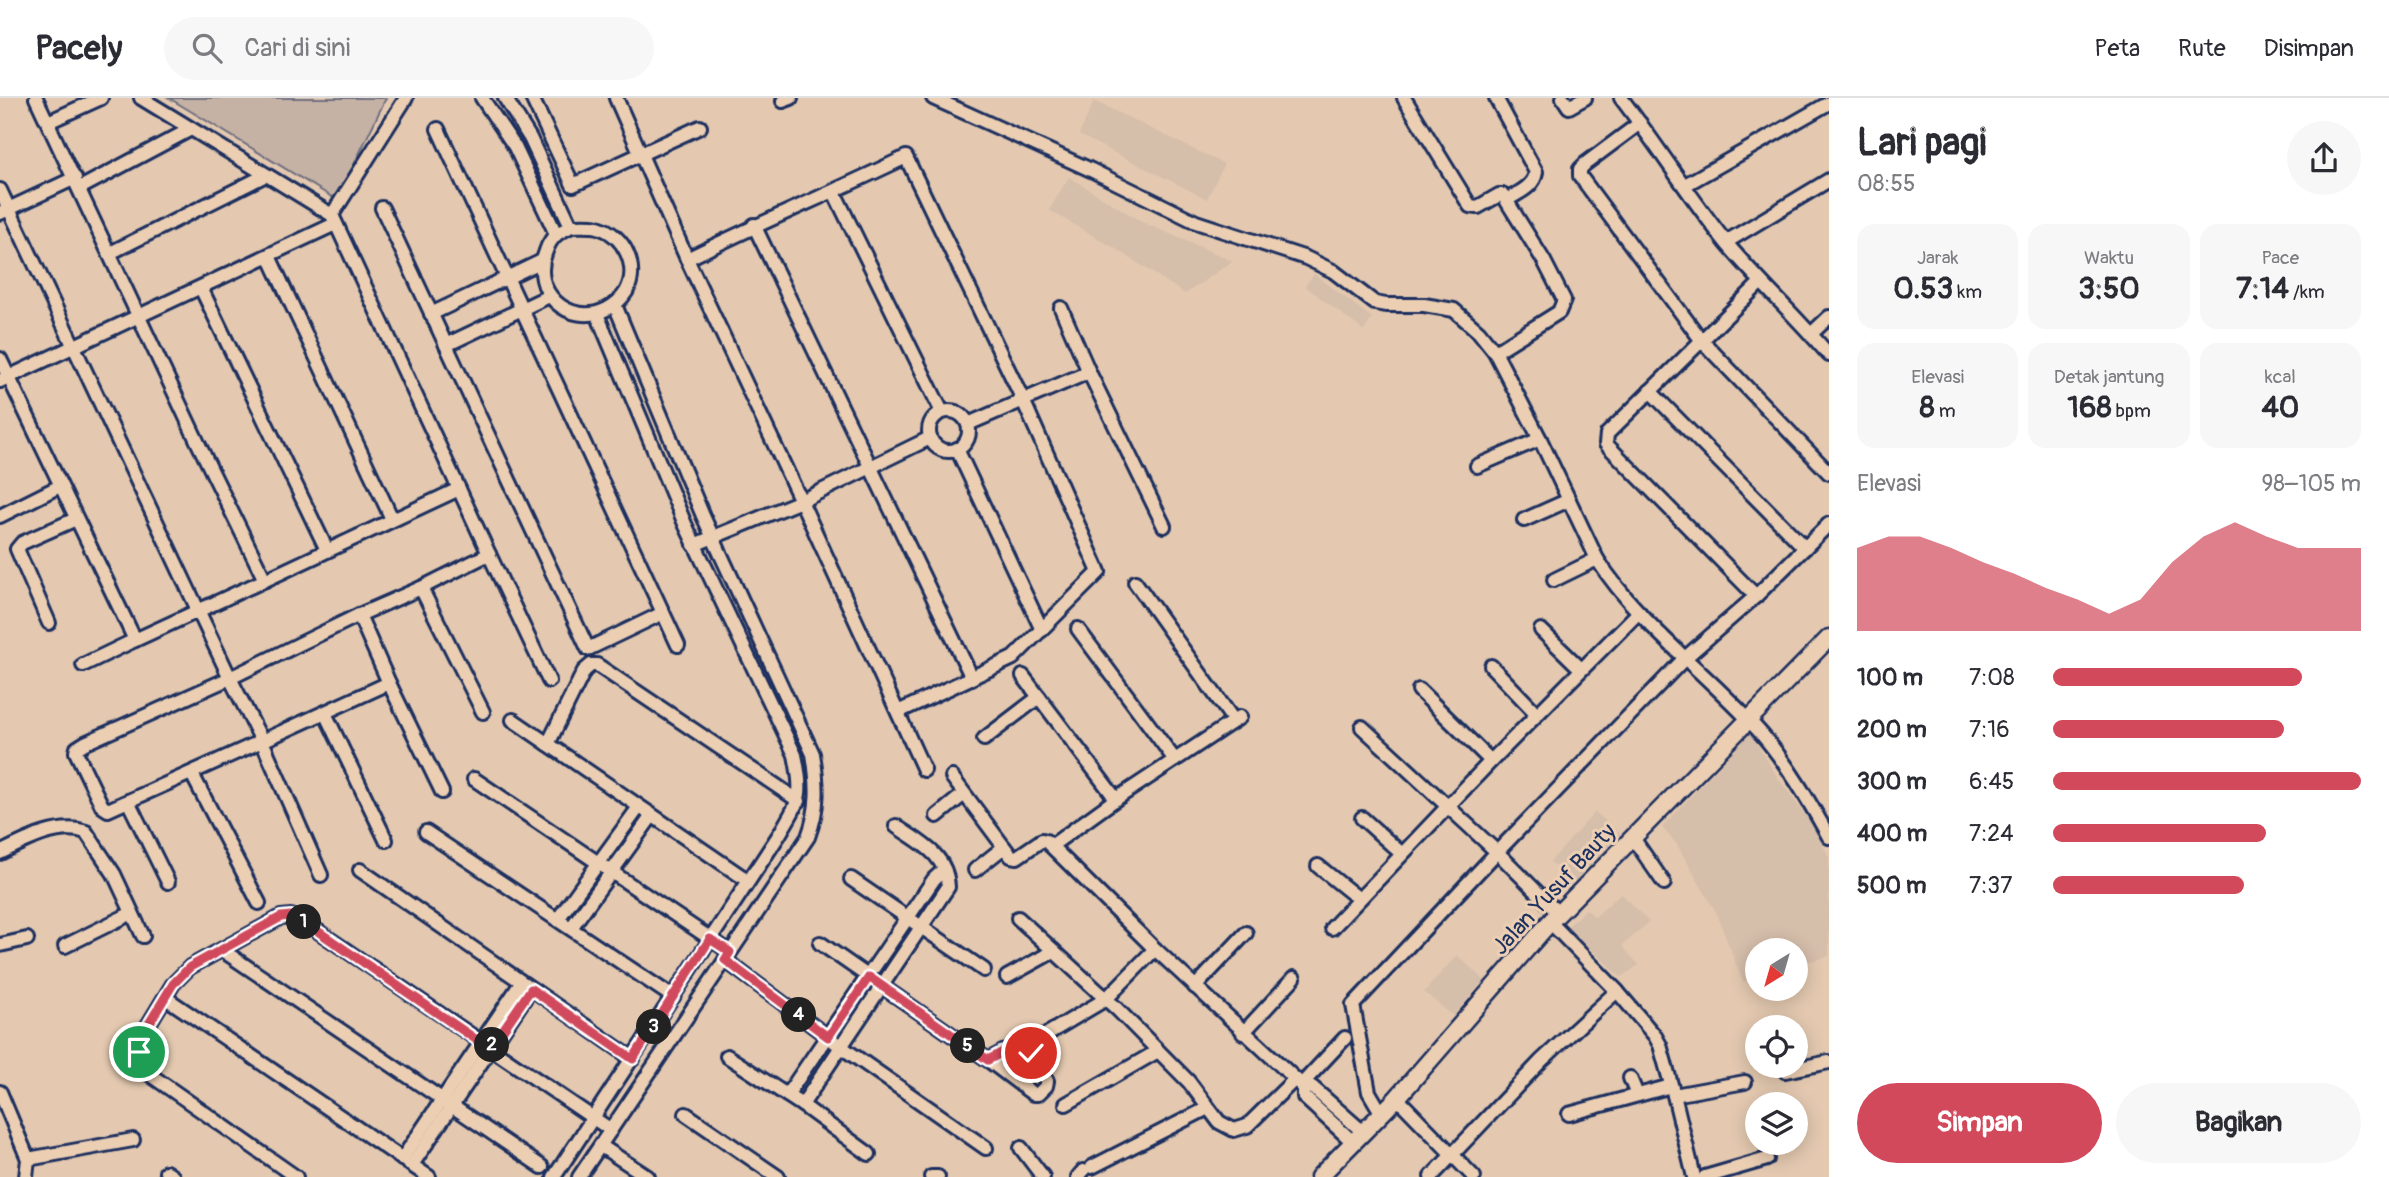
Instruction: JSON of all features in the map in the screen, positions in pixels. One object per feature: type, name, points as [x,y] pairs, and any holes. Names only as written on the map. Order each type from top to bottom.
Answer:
[{"type":"street","points":[[36,98],[265,580]]},
{"type":"street","points":[[48,122],[102,98]]},
{"type":"street","points":[[141,98],[334,220],[549,681]]},
{"type":"street","points":[[4,380],[269,256],[334,220],[406,98]]},
{"type":"street","points":[[482,98],[515,147],[555,234]]},
{"type":"street","points":[[505,98],[530,138],[572,226]]},
{"type":"street","points":[[532,98],[573,185],[700,127]]},
{"type":"street","points":[[615,98],[924,770]]},
{"type":"street","points":[[933,98],[1071,160],[1196,222],[1306,258],[1333,271],[1375,303],[1424,304],[1454,310],[1479,332],[1495,352],[1597,559],[1618,589],[1750,721],[1778,754],[1829,837]]},
{"type":"street","points":[[1404,98],[1470,206],[1478,207],[1499,195],[1503,195],[1507,200],[1564,300],[1559,312],[1495,352]]},
{"type":"street","points":[[1496,98],[1536,172],[1535,180],[1528,187],[1507,200]]},
{"type":"street","points":[[1563,98],[1569,107],[1585,98]]},
{"type":"street","points":[[1621,98],[1726,242],[1829,355]]},
{"type":"street","points":[[1685,184],[1827,108]]},
{"type":"street","points":[[1640,123],[1585,164],[1580,169],[1580,176],[1702,341],[1829,473]]},
{"type":"street","points":[[5,211],[77,183],[191,129]]},
{"type":"street","points":[[438,129],[678,645]]},
{"type":"street","points":[[515,147],[530,138]]},
{"type":"street","points":[[687,259],[754,225],[835,192],[906,157],[1023,400],[1099,572],[1013,658],[898,712]]},
{"type":"street","points":[[110,253],[265,175]]},
{"type":"street","points":[[1726,242],[1829,180]]},
{"type":"street","points":[[0,190],[5,211],[75,345],[262,741],[321,876]]},
{"type":"street","points":[[835,192],[942,412]]},
{"type":"street","points":[[382,208],[588,649],[663,613]]},
{"type":"street","points":[[754,225],[972,678]]},
{"type":"street","points":[[572,226],[597,227],[611,233],[623,244],[630,259],[631,275],[627,290],[615,305],[597,314],[579,315],[562,309],[549,296],[542,279],[542,261],[555,234],[572,226]]},
{"type":"street","points":[[269,256],[392,519]]},
{"type":"street","points":[[431,314],[542,261]]},
{"type":"street","points":[[1756,596],[1606,444],[1607,434],[1760,282]]},
{"type":"street","points":[[201,288],[327,550]]},
{"type":"street","points":[[446,345],[549,296]]},
{"type":"street","points":[[579,1177],[807,837],[814,822],[818,793],[813,754],[703,516],[615,305]]},
{"type":"street","points":[[1061,308],[1164,526]]},
{"type":"street","points":[[554,1177],[779,835],[799,801],[802,784],[795,755],[694,545],[597,314]]},
{"type":"street","points":[[1811,334],[1829,317]]},
{"type":"street","points":[[0,359],[4,380],[60,486],[135,640]]},
{"type":"street","points":[[968,424],[1089,372]]},
{"type":"street","points":[[1650,391],[1805,548]]},
{"type":"street","points":[[942,412],[956,412],[962,415],[968,424],[967,440],[951,451],[939,448],[930,438],[929,426],[936,415],[942,412]]},
{"type":"street","points":[[694,545],[801,501],[930,438]]},
{"type":"street","points":[[1477,466],[1540,439]]},
{"type":"street","points":[[957,449],[1042,630]]},
{"type":"street","points":[[0,516],[60,486]]},
{"type":"street","points":[[83,664],[459,489]]},
{"type":"street","points":[[1524,520],[1569,500]]},
{"type":"street","points":[[685,524],[703,516]]},
{"type":"street","points":[[49,623],[17,549],[22,543],[76,519]]},
{"type":"street","points":[[1382,1114],[1369,1092],[1353,1005],[1685,658],[1756,596],[1829,524]]},
{"type":"street","points":[[389,683],[112,810],[102,806],[76,752],[77,748],[489,554]]},
{"type":"street","points":[[1554,580],[1597,559]]},
{"type":"street","points":[[1051,846],[1116,799],[1237,719],[1135,582]]},
{"type":"street","points":[[421,588],[483,712]]},
{"type":"street","points":[[1332,928],[1491,761],[1639,612]]},
{"type":"street","points":[[359,615],[442,792]]},
{"type":"street","points":[[1078,629],[1175,760]]},
{"type":"street","points":[[1541,630],[1581,669]]},
{"type":"street","name":"Jalan Yusuf Bauty","points":[[1319,1177],[1382,1114],[1555,918],[1829,638]]},
{"type":"street","points":[[548,744],[584,671],[591,665],[597,665],[799,801]]},
{"type":"street","points":[[1491,666],[1537,714]]},
{"type":"street","points":[[1023,676],[1116,799]]},
{"type":"street","points":[[1419,690],[1491,761]]},
{"type":"street","points":[[984,739],[1039,697]]},
{"type":"street","points":[[325,713],[386,840]]},
{"type":"street","points":[[513,720],[651,817],[741,876]]},
{"type":"street","points":[[1362,727],[1497,852],[1655,1036],[1673,1090],[1694,1177]]},
{"type":"street","points":[[795,755],[813,754]]},
{"type":"street","points":[[192,774],[259,903]]},
{"type":"street","points":[[952,777],[1013,857],[1042,840],[1051,846],[1243,1033],[1300,1084],[1312,1087],[1358,1137]]},
{"type":"street","points":[[474,779],[710,939],[828,1037],[986,1148]]},
{"type":"street","points":[[937,816],[964,794]]},
{"type":"street","points":[[129,803],[168,882]]},
{"type":"street","points":[[558,919],[639,807]]},
{"type":"street","points":[[571,928],[651,817]]},
{"type":"street","points":[[1362,818],[1402,854]]},
{"type":"street","points":[[802,1104],[948,887],[939,874],[937,855],[896,826]]},
{"type":"street","points":[[0,853],[53,831],[69,828],[86,832],[114,874],[143,936]]},
{"type":"street","points":[[426,832],[673,997]]},
{"type":"street","points":[[1633,838],[1664,883]]},
{"type":"street","points":[[975,870],[1004,847]]},
{"type":"street","points":[[1318,866],[1359,899]]},
{"type":"street","points":[[360,870],[633,1059]]},
{"type":"street","points":[[788,1095],[939,874]]},
{"type":"street","points":[[851,879],[984,970]]},
{"type":"street","points":[[65,946],[132,913]]},
{"type":"street","points":[[296,1177],[149,1074],[139,1064],[139,1052],[147,1027],[173,984],[190,967],[281,917],[300,919],[611,1130]]},
{"type":"street","points":[[1018,918],[1106,999],[1189,1082],[1219,1122],[1234,1130],[1247,1126],[1300,1084],[1345,1038]]},
{"type":"street","points":[[1195,987],[1246,933]]},
{"type":"street","points":[[0,945],[27,939]]},
{"type":"street","points":[[820,943],[1033,1094],[1038,1094],[1046,1087],[1046,1081],[1028,1048],[1003,1052],[988,1060]]},
{"type":"street","points":[[1042,1037],[1106,999],[1155,949]]},
{"type":"street","points":[[222,950],[542,1167]]},
{"type":"street","points":[[1007,977],[1054,951]]},
{"type":"street","points":[[1243,1033],[1294,978]]},
{"type":"street","points":[[407,1162],[526,986]]},
{"type":"street","points":[[1431,1177],[1542,1060],[1617,991]]},
{"type":"street","points":[[166,998],[429,1177]]},
{"type":"street","points":[[1066,1104],[1158,1051]]},
{"type":"street","points":[[727,1056],[802,1104],[869,1154]]},
{"type":"street","points":[[1808,1066],[1829,1062]]},
{"type":"street","points":[[1630,1078],[1637,1095]]},
{"type":"street","points":[[1569,1114],[1637,1095],[1745,1082]]},
{"type":"street","points":[[0,1092],[28,1171],[133,1140]]},
{"type":"street","points":[[1396,1098],[1474,1177]]},
{"type":"street","points":[[1084,1172],[1208,1108]]},
{"type":"street","points":[[686,1114],[778,1177]]},
{"type":"street","points":[[601,1146],[648,1177]]},
{"type":"street","points":[[1020,1149],[1043,1177]]},
{"type":"street","points":[[1705,1177],[1767,1159]]},
{"type":"street","points":[[931,1177],[938,1177]]},
{"type":"shaded area","points":[[169,98],[386,98],[337,200]]},
{"type":"shaded area","points":[[1094,101],[1224,164],[1207,199],[1079,135]]},
{"type":"shaded area","points":[[1069,177],[1142,222],[1233,261],[1185,294],[1121,252],[1049,210]]},
{"type":"shaded area","points":[[1314,274],[1372,318],[1364,331],[1305,286]]},
{"type":"shaded area","points":[[1750,733],[1776,775],[1814,827],[1829,857],[1829,956],[1808,962],[1808,938],[1745,938],[1743,982],[1716,912],[1677,845],[1662,827]]},
{"type":"shaded area","points":[[1595,812],[1621,834],[1577,885],[1550,862]]},
{"type":"shaded area","points":[[1621,893],[1649,922],[1622,946],[1639,965],[1621,977],[1567,927],[1586,909],[1595,917]]},
{"type":"shaded area","points":[[1457,955],[1484,980],[1453,1016],[1424,992]]},
{"type":"route","points":[[139,1052],[147,1027],[173,984],[190,967],[281,917],[291,916],[300,919],[490,1049],[531,989],[633,1059],[710,939],[730,952],[725,960],[828,1037],[869,977],[988,1060],[1003,1052],[1024,1047],[1031,1053]]}]
